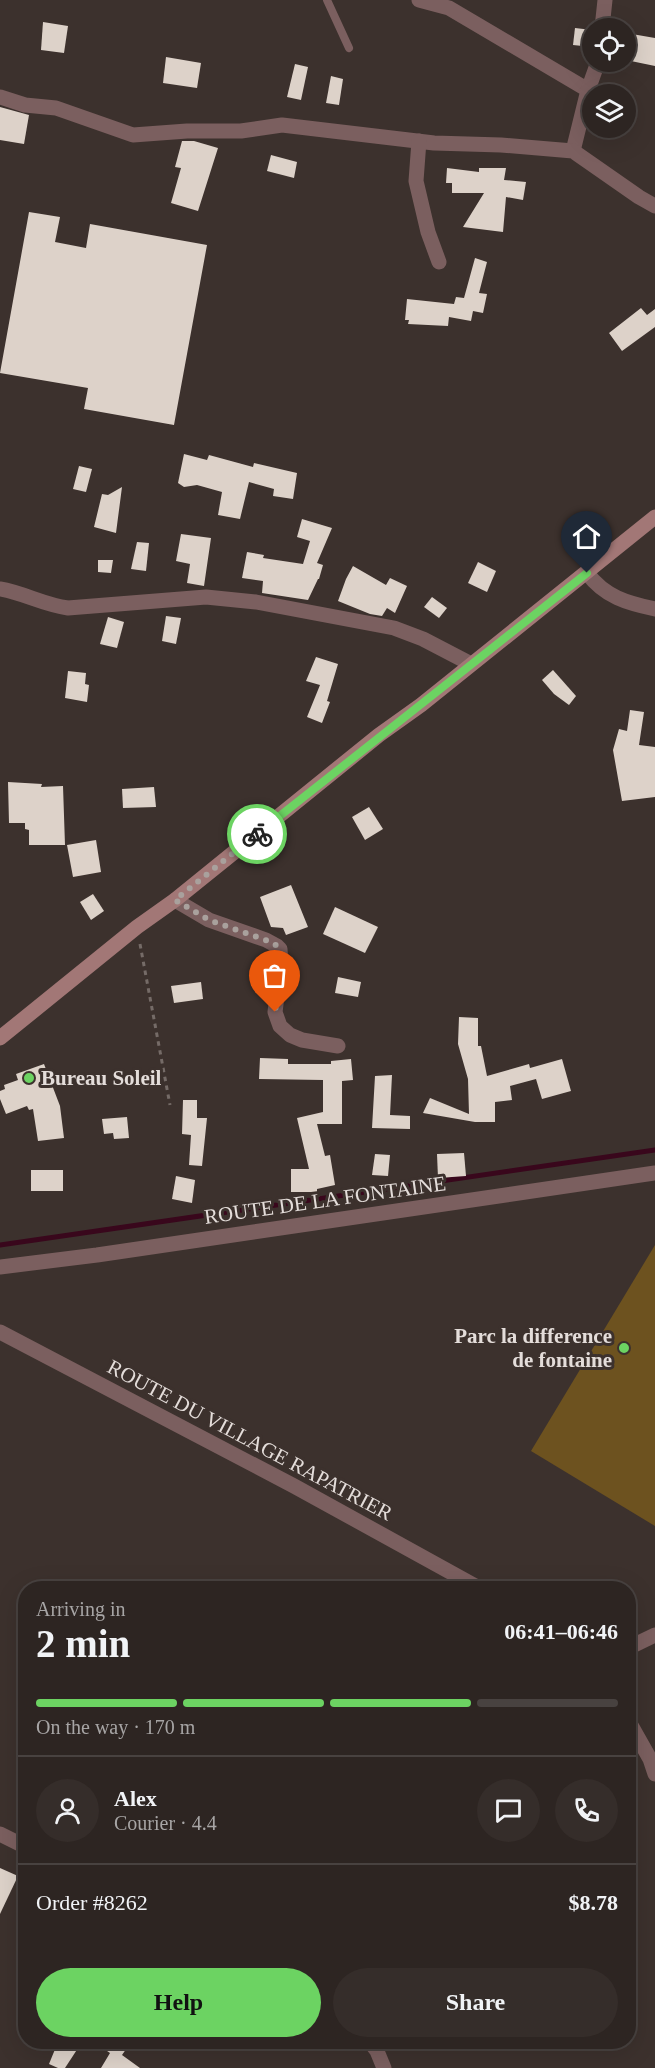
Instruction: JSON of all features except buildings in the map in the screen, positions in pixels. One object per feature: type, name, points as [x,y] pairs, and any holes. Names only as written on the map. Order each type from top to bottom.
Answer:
[{"type":"main road","points":[[0,1038],[655,517]]},
{"type":"street","points":[[419,0],[449,8],[582,86]]},
{"type":"street","points":[[603,18],[605,0]]},
{"type":"street","points":[[0,97],[25,105],[56,108],[133,135],[187,131],[241,131],[282,125],[419,141],[573,151],[655,206]]},
{"type":"street","points":[[573,151],[582,114]]},
{"type":"street","points":[[419,141],[416,181],[439,262]]},
{"type":"street","points":[[587,573],[602,590],[613,598],[655,609]]},
{"type":"street","points":[[0,589],[68,608],[206,597],[256,602],[394,628],[423,639],[471,664]]},
{"type":"street","points":[[175,900],[209,920],[277,946],[281,964],[275,1012],[280,1026],[290,1035],[302,1040],[338,1046]]},
{"type":"street","name":"ROUTE DE LA FONTAINE","points":[[0,1267],[97,1255],[655,1173]]},
{"type":"street","name":"ROUTE DU VILLAGE RAPATRIER","points":[[0,1332],[284,1481],[466,1581]]},
{"type":"street","points":[[636,1644],[655,1635]]},
{"type":"street","points":[[636,1734],[650,1759],[655,1774]]},
{"type":"street","points":[[0,1834],[18,1842]]},
{"type":"street","points":[[376,2049],[384,2068]]},
{"type":"lane","points":[[327,0],[349,48]]},
{"type":"path","points":[[137,927],[170,1105]]},
{"type":"shaded area","name":"Parc la difference de fontaine","points":[[655,1245],[655,1526],[531,1451]]},
{"type":"waterway","points":[[0,1245],[655,1150]]},
{"type":"way so far","points":[[257,834],[175,900],[209,920],[277,946],[281,964],[275,1012]]},
{"type":"place","name":"Bureau Soleil","points":[[29,1078]]},
{"type":"place","name":"Parc la difference de fontaine","points":[[624,1348]]},
{"type":"route","points":[[257,834],[379,735],[421,705],[587,573]]}]
